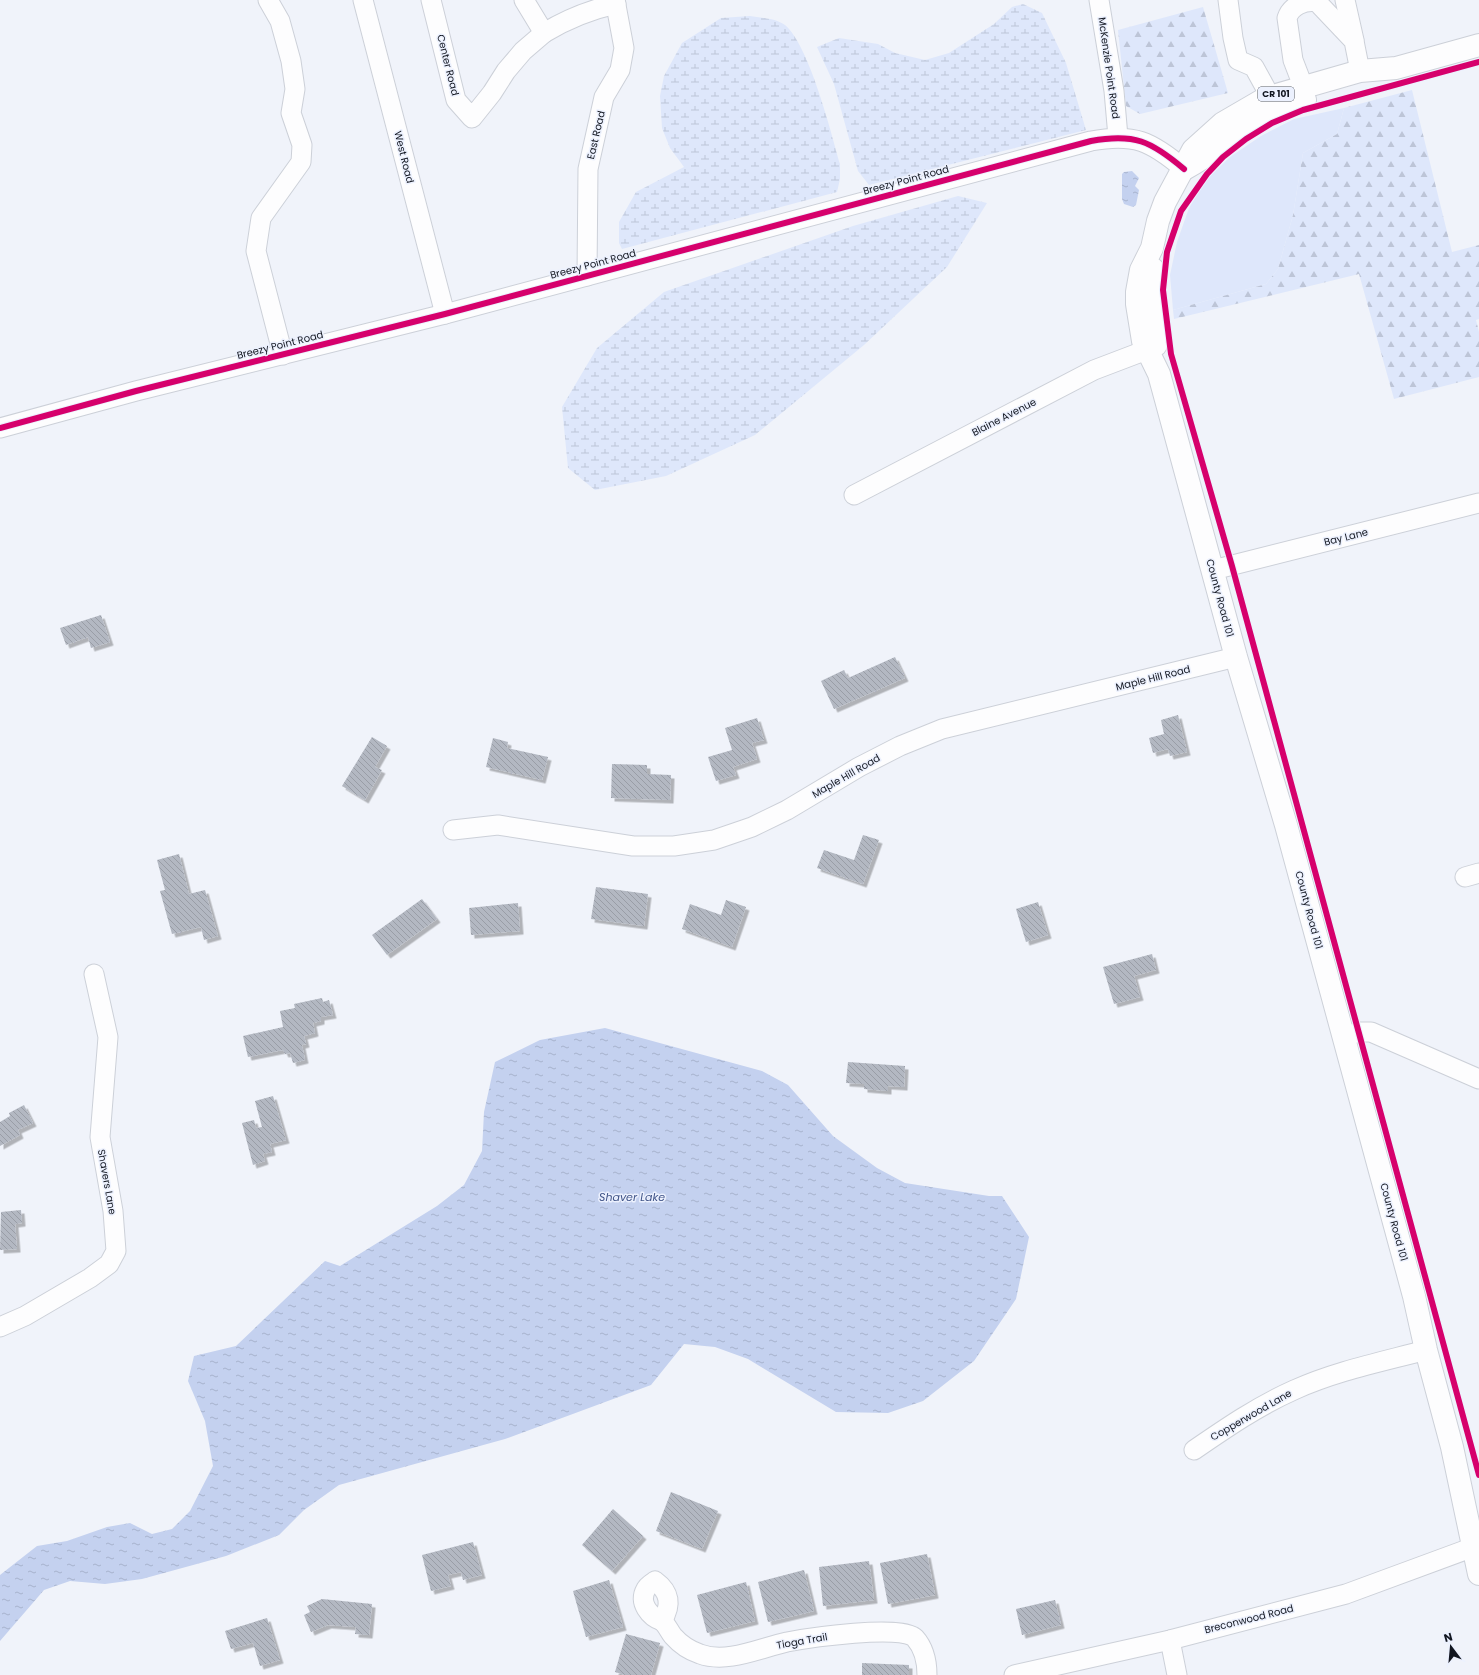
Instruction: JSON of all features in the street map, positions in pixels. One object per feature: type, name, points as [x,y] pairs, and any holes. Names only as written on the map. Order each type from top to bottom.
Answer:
[{"type":"main road","name":"County Road 101","points":[[1268,106],[1303,86],[1360,71],[1396,68],[1479,45]]},
{"type":"main road","name":"County Road 101","points":[[1396,68],[1372,82],[1301,101],[1241,111],[1210,134],[1193,150],[1165,202],[1158,221],[1152,248],[1154,259],[1153,348],[1236,657],[1286,825],[1414,1296],[1426,1350],[1452,1447],[1476,1546],[1479,1574]]},
{"type":"main road","name":"County Road 101","points":[[1452,1447],[1479,1523]]},
{"type":"street","points":[[268,0],[280,21],[291,60],[295,89],[291,113],[302,145],[301,162],[261,218],[256,251],[283,355]]},
{"type":"street","name":"West Road","points":[[363,0],[445,314]]},
{"type":"street","name":"Center Road","points":[[431,0],[456,100],[472,118],[492,93],[506,71],[523,51],[544,33]]},
{"type":"street","points":[[524,0],[544,33],[567,19],[615,2]]},
{"type":"street","name":"McKenzie Point Road","points":[[1099,0],[1114,91],[1118,137]]},
{"type":"street","points":[[1228,0],[1233,38],[1238,60],[1254,67],[1265,88],[1268,106]]},
{"type":"street","points":[[1303,86],[1293,60],[1286,18],[1294,7],[1310,0],[1317,2],[1354,41]]},
{"type":"street","points":[[1345,0],[1360,71]]},
{"type":"street","name":"East Road","points":[[587,276],[588,169],[604,97],[620,70],[624,48],[615,2]]},
{"type":"street","name":"Breezy Point Road","points":[[0,428],[136,391],[445,314],[1091,141],[1118,137],[1143,142],[1163,151],[1184,169]]},
{"type":"street","name":"Blaine Avenue","points":[[854,495],[1094,370],[1153,348]]},
{"type":"street","name":"Bay Lane","points":[[1213,570],[1479,503]]},
{"type":"street","name":"Maple Hill Road","points":[[453,830],[498,825],[633,846],[674,846],[714,840],[752,827],[787,810],[859,767],[900,746],[942,729],[1236,657]]},
{"type":"street","name":"Shavers Lane","points":[[0,1327],[25,1316],[90,1278],[109,1264],[116,1251],[113,1211],[100,1137],[108,1037],[94,974]]},
{"type":"street","points":[[1343,1036],[1359,1032],[1371,1032],[1479,1079]]},
{"type":"street","name":"Copperwood Lane","points":[[1194,1450],[1273,1400],[1296,1389],[1350,1369],[1426,1350]]},
{"type":"street","name":"Breconwood Road","points":[[1014,1675],[1170,1640],[1346,1594],[1437,1562],[1476,1546]]},
{"type":"street","name":"Tioga Trail","points":[[662,1621],[672,1636],[686,1647],[701,1655],[719,1657],[737,1655],[787,1642],[838,1635],[903,1632],[915,1638],[927,1668],[940,1675]]},
{"type":"street","points":[[1170,1640],[1177,1675]]},
{"type":"green space","points":[[1023,4],[1042,13],[1066,63],[1086,130],[869,185],[858,171],[834,84],[817,47],[839,38],[878,44],[895,53],[925,60],[949,53],[994,24],[1012,7]]},
{"type":"green space","points":[[1203,7],[1228,93],[1140,114],[1126,106],[1118,30]]},
{"type":"green space","points":[[750,16],[773,20],[785,25],[794,35],[811,69],[840,164],[840,179],[837,192],[622,249],[619,243],[619,222],[636,192],[684,167],[670,148],[662,128],[660,96],[664,76],[682,43],[721,18]]},
{"type":"green space","points":[[1412,90],[1452,252],[1479,245],[1479,319],[1476,320],[1479,332],[1479,377],[1394,399],[1359,274],[1174,319],[1173,310],[1266,284],[1278,269],[1293,215],[1303,153],[1337,134],[1344,108]]},
{"type":"green space","points":[[1344,108],[1337,134],[1303,153],[1293,215],[1278,269],[1266,284],[1173,310],[1170,275],[1177,242],[1189,208],[1206,180],[1230,157],[1261,136],[1294,119]]},
{"type":"green space","points":[[958,196],[987,203],[947,267],[864,345],[755,435],[666,476],[595,490],[568,468],[562,407],[597,348],[664,292],[853,226]]},
{"type":"water","points":[[1132,171],[1139,178],[1135,186],[1139,190],[1136,205],[1133,207],[1124,204],[1122,199],[1122,174],[1124,172]]},
{"type":"water","name":"Shaver Lake","points":[[605,1028],[762,1071],[788,1085],[833,1136],[877,1168],[905,1183],[989,1196],[1002,1196],[1029,1237],[1016,1299],[974,1361],[923,1401],[888,1413],[836,1412],[748,1359],[715,1347],[684,1344],[651,1385],[505,1439],[339,1485],[304,1510],[279,1535],[226,1556],[142,1579],[105,1584],[70,1581],[44,1590],[0,1641],[0,1575],[37,1546],[67,1541],[107,1527],[130,1523],[152,1534],[172,1529],[190,1511],[213,1466],[205,1421],[188,1381],[194,1356],[236,1346],[325,1261],[340,1266],[437,1206],[464,1185],[482,1151],[484,1112],[495,1062],[540,1040]]},
{"type":"building","points":[[101,615],[110,642],[91,648],[88,637],[66,645],[60,628]]},
{"type":"building","points":[[895,657],[905,678],[834,709],[821,681],[844,670],[848,678]]},
{"type":"building","points":[[1178,715],[1187,752],[1170,756],[1168,749],[1153,753],[1149,738],[1164,734],[1161,720]]},
{"type":"building","points":[[757,718],[764,740],[752,743],[757,759],[733,767],[736,775],[716,781],[708,757],[732,750],[725,728]]},
{"type":"building","points":[[372,737],[387,746],[375,767],[382,770],[365,800],[342,786]]},
{"type":"building","points":[[493,738],[508,742],[507,748],[548,757],[542,780],[486,767]]},
{"type":"building","points":[[612,764],[647,765],[647,774],[671,775],[670,800],[611,798]]},
{"type":"building","points":[[863,835],[879,840],[863,884],[817,868],[824,850],[854,860]]},
{"type":"building","points":[[179,854],[189,894],[205,890],[218,936],[204,940],[201,927],[172,934],[160,891],[165,890],[157,860]]},
{"type":"building","points":[[596,887],[648,894],[644,926],[591,919]]},
{"type":"building","points":[[422,899],[437,919],[387,955],[372,935]]},
{"type":"building","points":[[726,900],[746,907],[732,947],[682,929],[690,904],[721,915]]},
{"type":"building","points":[[1038,902],[1048,935],[1026,942],[1016,909]]},
{"type":"building","points":[[518,903],[520,931],[471,935],[469,908]]},
{"type":"building","points":[[1152,954],[1156,970],[1134,976],[1140,997],[1114,1004],[1103,967]]},
{"type":"building","points":[[322,998],[323,1002],[329,1000],[333,1015],[321,1017],[321,1021],[313,1023],[315,1033],[304,1036],[306,1044],[302,1045],[305,1060],[293,1063],[290,1053],[285,1054],[283,1050],[248,1057],[243,1036],[283,1027],[280,1011],[295,1008],[294,1004]]},
{"type":"building","points":[[848,1062],[905,1066],[904,1087],[888,1086],[888,1091],[864,1089],[864,1084],[846,1083]]},
{"type":"building","points":[[273,1096],[286,1140],[270,1144],[272,1152],[263,1154],[265,1161],[253,1165],[242,1123],[254,1120],[256,1128],[262,1127],[255,1101]]},
{"type":"building","points":[[24,1105],[33,1123],[18,1130],[20,1135],[0,1146],[0,1122],[10,1116],[9,1113]]},
{"type":"building","points":[[21,1210],[22,1223],[15,1224],[17,1249],[0,1250],[1,1212]]},
{"type":"building","points":[[671,1492],[718,1511],[702,1549],[656,1531]]},
{"type":"building","points":[[613,1509],[643,1536],[612,1571],[582,1545]]},
{"type":"building","points":[[473,1542],[482,1575],[463,1580],[461,1572],[448,1575],[451,1586],[431,1591],[422,1555]]},
{"type":"building","points":[[927,1554],[935,1595],[888,1604],[880,1563]]},
{"type":"building","points":[[869,1561],[874,1600],[823,1606],[819,1567]]},
{"type":"building","points":[[804,1570],[814,1611],[768,1622],[758,1582]]},
{"type":"building","points":[[609,1580],[623,1627],[586,1637],[573,1591]]},
{"type":"building","points":[[746,1582],[755,1621],[707,1633],[697,1595]]},
{"type":"building","points":[[322,1599],[372,1604],[369,1635],[355,1634],[356,1627],[328,1625],[311,1632],[304,1615],[310,1612],[307,1606]]},
{"type":"building","points":[[1055,1600],[1061,1625],[1022,1635],[1016,1609]]},
{"type":"building","points":[[267,1618],[280,1660],[260,1666],[253,1643],[231,1649],[225,1631]]},
{"type":"building","points":[[626,1634],[660,1643],[651,1675],[625,1675],[615,1672]]},
{"type":"building","points":[[862,1663],[909,1665],[909,1675],[862,1675]]},
{"type":"cycle path","points":[[1479,62],[1303,110],[1272,123],[1246,139],[1223,157],[1207,174],[1181,211],[1167,252],[1163,290],[1171,354],[1232,566],[1479,1475]]},
{"type":"cycle path","points":[[0,428],[136,391],[445,314],[1091,141],[1119,138],[1141,142],[1162,152],[1184,169]]}]
